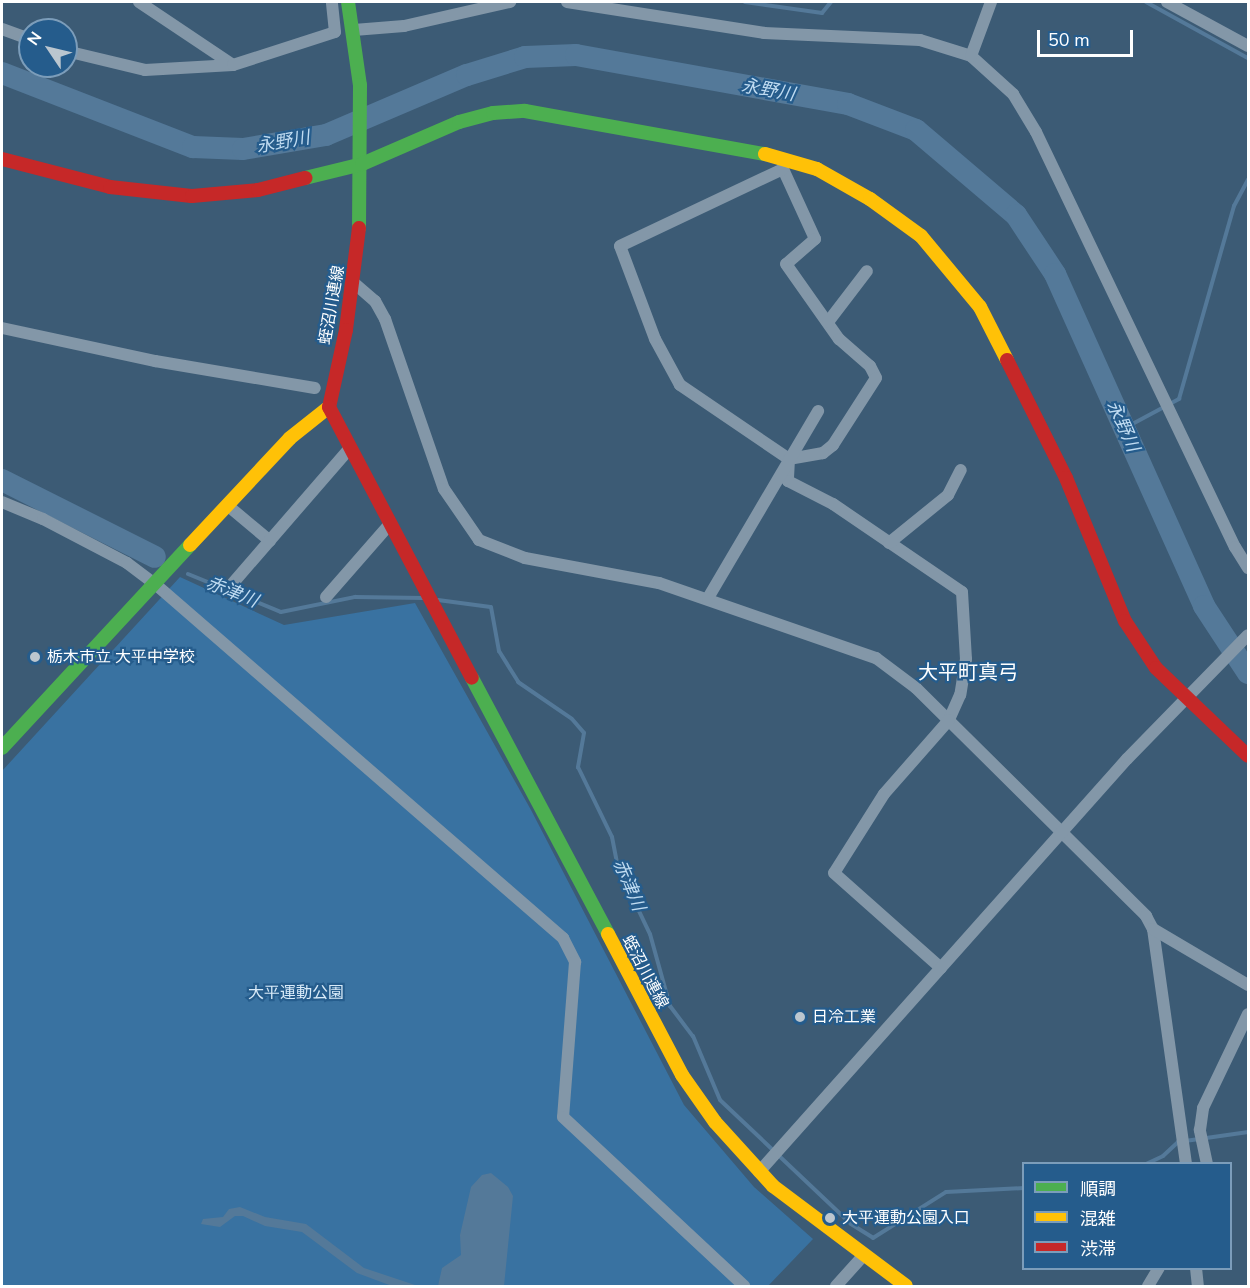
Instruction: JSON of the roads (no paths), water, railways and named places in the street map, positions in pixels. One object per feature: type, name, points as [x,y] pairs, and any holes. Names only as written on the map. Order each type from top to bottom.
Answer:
[{"type":"street","points":[[139,2],[233,64]]},
{"type":"street","points":[[78,54],[145,70],[233,64],[335,32],[332,2]]},
{"type":"street","name":"蛭沼川連線","points":[[329,407],[354,283],[362,160],[355,35],[348,2]]},
{"type":"street","points":[[355,35],[510,2]]},
{"type":"street","points":[[567,2],[764,33],[920,40],[971,56],[1013,94],[1036,132],[1235,547],[1248,568]]},
{"type":"street","points":[[971,56],[991,2]]},
{"type":"street","points":[[1167,2],[1248,46]]},
{"type":"street","points":[[2,29],[18,35]]},
{"type":"street","points":[[2,159],[110,187],[169,196],[258,190],[362,160],[459,122],[493,113],[546,112],[769,155],[817,169],[870,200],[934,248],[980,307],[1066,478],[1125,621],[1156,668],[1248,756]]},
{"type":"street","points":[[783,169],[815,239],[786,264],[828,322],[839,339],[870,366],[876,378],[832,445],[823,453],[789,459],[680,385],[647,321],[620,246],[783,169]]},
{"type":"street","points":[[828,322],[867,271]]},
{"type":"street","points":[[354,283],[375,301],[385,319],[444,489],[479,540],[525,558],[659,583],[708,598],[876,658],[893,668],[949,720],[1146,916],[1153,929],[1186,1162]]},
{"type":"street","points":[[2,328],[155,361],[315,388]]},
{"type":"street","points":[[2,748],[290,438],[329,407],[390,524],[327,597]]},
{"type":"street","points":[[708,598],[818,411]]},
{"type":"street","points":[[233,583],[350,448]]},
{"type":"street","points":[[789,459],[788,481],[833,504],[962,592],[966,659],[960,695],[949,720],[884,794],[834,873],[941,968]]},
{"type":"street","points":[[889,543],[948,495],[961,470]]},
{"type":"street","points":[[2,502],[43,519],[127,563],[154,583],[563,938],[575,962],[563,1117],[744,1287]]},
{"type":"street","points":[[227,505],[270,541]]},
{"type":"street","name":"蛭沼川連線","points":[[390,524],[682,1075],[715,1122],[759,1172],[863,1256],[906,1287]]},
{"type":"street","points":[[759,1172],[1185,698],[1248,635]]},
{"type":"street","points":[[1153,929],[1248,985]]},
{"type":"street","points":[[1208,1162],[1200,1130],[1203,1108],[1248,1014]]},
{"type":"street","points":[[836,1287],[863,1256]]},
{"type":"street","points":[[1148,1287],[1158,1270]]},
{"type":"street","points":[[1196,1270],[1198,1287]]},
{"type":"waterway","points":[[745,2],[822,13],[831,2]]},
{"type":"waterway","points":[[1146,2],[1248,58]]},
{"type":"waterway","name":"永野川","points":[[2,73],[193,147],[243,149],[326,135],[467,75],[525,57],[576,55],[848,104],[916,130],[1016,215],[1055,274],[1204,606],[1248,673]]},
{"type":"waterway","points":[[1123,429],[1179,399],[1234,206],[1248,180]]},
{"type":"waterway","name":"赤津川","points":[[2,480],[155,557]]},
{"type":"waterway","name":"赤津川","points":[[188,574],[281,612],[355,597],[424,598]]},
{"type":"waterway","name":"赤津川","points":[[438,600],[491,607],[499,651],[518,682],[572,719],[584,733],[578,767],[612,837],[618,867],[650,934],[670,1006],[693,1036],[720,1100],[851,1224],[873,1238],[946,1192],[1022,1188]]},
{"type":"waterway","name":"赤津川","points":[[1150,1162],[1163,1156],[1178,1142],[1248,1132]]},
{"type":"place","name":"栃木市立 大平中学校","points":[[35,657]]},
{"type":"place","name":"日冷工業","points":[[800,1017]]},
{"type":"place","name":"大平運動公園入口","points":[[830,1218]]},
{"type":"district","name":"大平町真弓","points":[[968,672]]},
{"type":"park label","name":"大平運動公園","points":[[296,993]]}]
